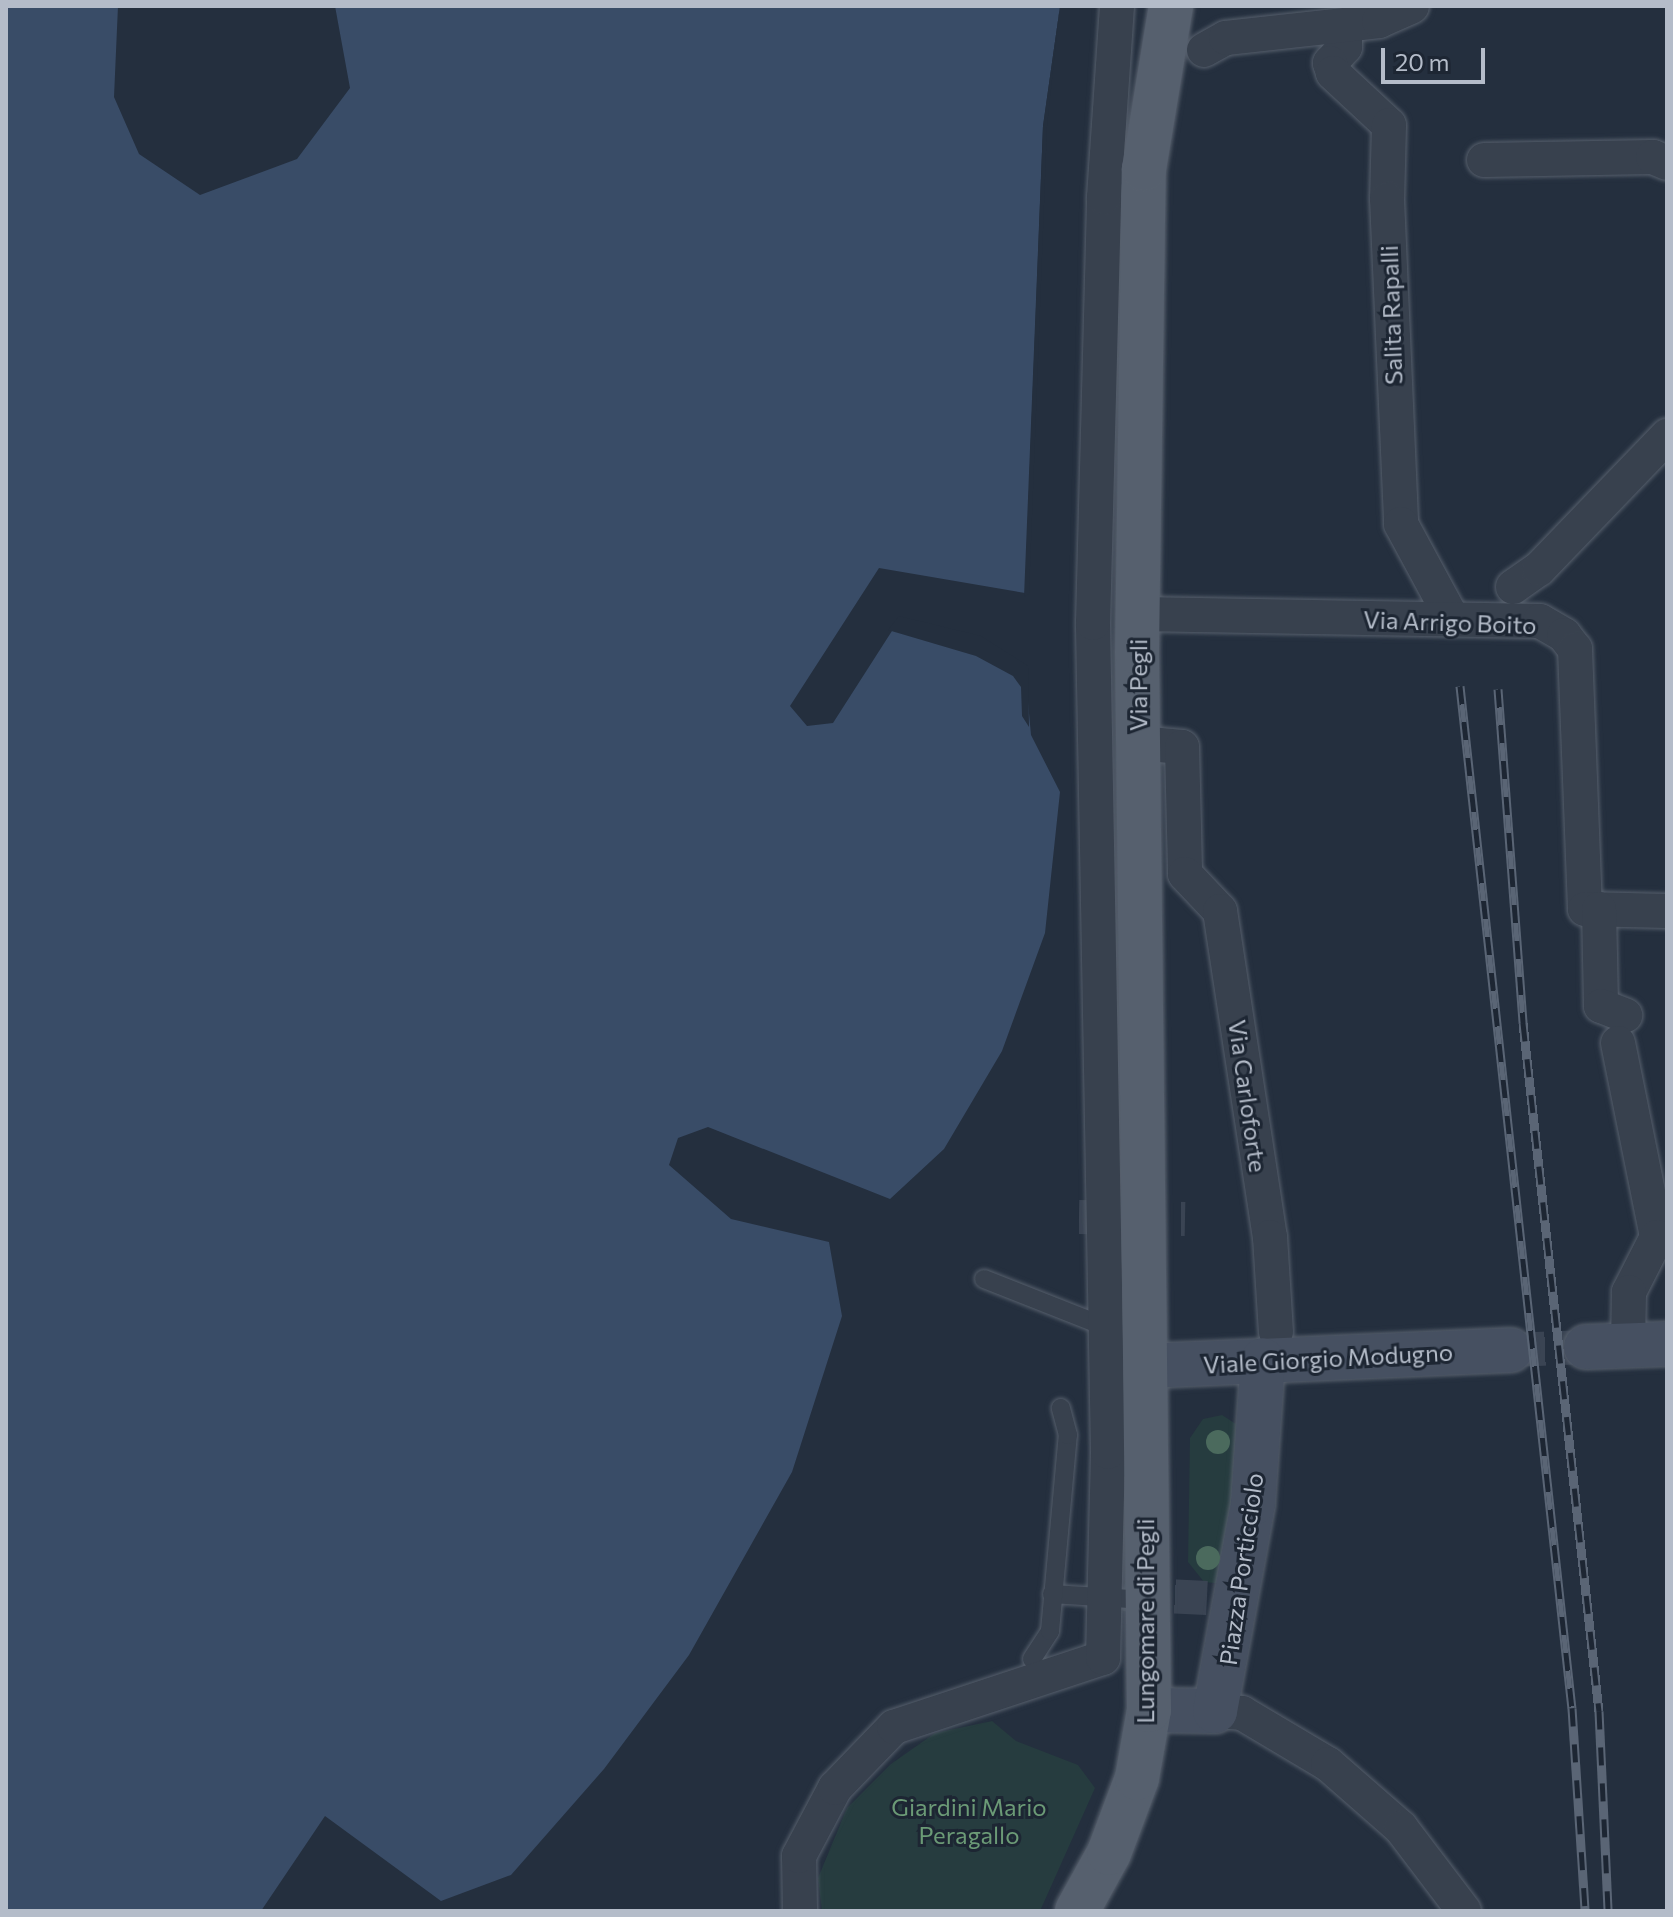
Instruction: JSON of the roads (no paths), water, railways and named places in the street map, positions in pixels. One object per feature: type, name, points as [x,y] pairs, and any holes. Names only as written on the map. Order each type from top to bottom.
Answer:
[{"type":"main road","name":"Via Pegli","points":[[1145,1352],[1138,743],[1144,169],[1171,6]]},
{"type":"main road","name":"Lungomare di Pegli","points":[[1077,1911],[1109,1853],[1137,1778],[1149,1710],[1127,1599],[1145,1352]]},
{"type":"street","points":[[800,1911],[799,1856],[835,1788],[861,1758],[894,1727],[1024,1673],[1103,1658],[1127,1599],[1103,1326],[1093,623],[1104,197],[1117,6]]},
{"type":"street","points":[[1204,50],[1226,38],[1345,28],[1412,6]]},
{"type":"street","name":"Salita Rapalli","points":[[1345,28],[1345,47],[1330,63],[1333,73],[1389,125],[1387,199],[1401,524],[1453,620]]},
{"type":"street","points":[[1484,160],[1653,157],[1667,163]]},
{"type":"street","name":"Via Arrigo Boito","points":[[1513,587],[1539,569],[1667,436]]},
{"type":"street","name":"Via Arrigo Boito","points":[[1139,614],[1540,621],[1564,635],[1575,649],[1585,909],[1599,909],[1601,1006],[1621,1029],[1657,1237],[1629,1292],[1627,1346]]},
{"type":"street","points":[[1138,743],[1182,747],[1185,874],[1139,874]]},
{"type":"street","name":"Via Carloforte","points":[[1185,874],[1220,911],[1270,1237],[1270,1346]]},
{"type":"street","points":[[1599,909],[1667,911]]},
{"type":"street","name":"Viale Giorgio Modugno","points":[[1145,1352],[1270,1346],[1511,1350]]},
{"type":"street","name":"Piazza Porticciolo","points":[[1215,1711],[1253,1503],[1270,1346]]},
{"type":"street","points":[[1149,1710],[1242,1713],[1328,1764],[1401,1828],[1464,1911]]},
{"type":"lane","points":[[984,1279],[1103,1326],[1145,1352]]},
{"type":"lane","points":[[1024,1673],[1050,1631],[1068,1435],[1061,1408]]},
{"type":"lane","points":[[1052,1594],[1127,1599]]},
{"type":"water","points":[[6,6],[118,6],[114,97],[139,154],[200,195],[297,159],[350,88],[335,6],[1060,6],[1043,126],[1025,593],[879,568],[790,706],[807,726],[833,723],[899,620],[1025,669],[1031,735],[1060,792],[1045,933],[1002,1051],[944,1149],[890,1199],[708,1127],[678,1138],[669,1165],[731,1219],[829,1242],[842,1316],[792,1472],[689,1655],[604,1769],[511,1875],[441,1901],[325,1816],[261,1911],[6,1911]]},
{"type":"tunnel","points":[[1079,1217],[1185,1219]]},
{"type":"tunnel","points":[[1511,1350],[1586,1347]]},
{"type":"tunnel","points":[[1124,1594],[1207,1598]]},
{"type":"railway","points":[[1460,686],[1572,1708],[1585,1911]]},
{"type":"railway","points":[[1498,689],[1523,1023],[1599,1711],[1608,1911]]},
{"type":"park label","name":"Giardini Mario Peragallo","points":[[969,1821]]}]
